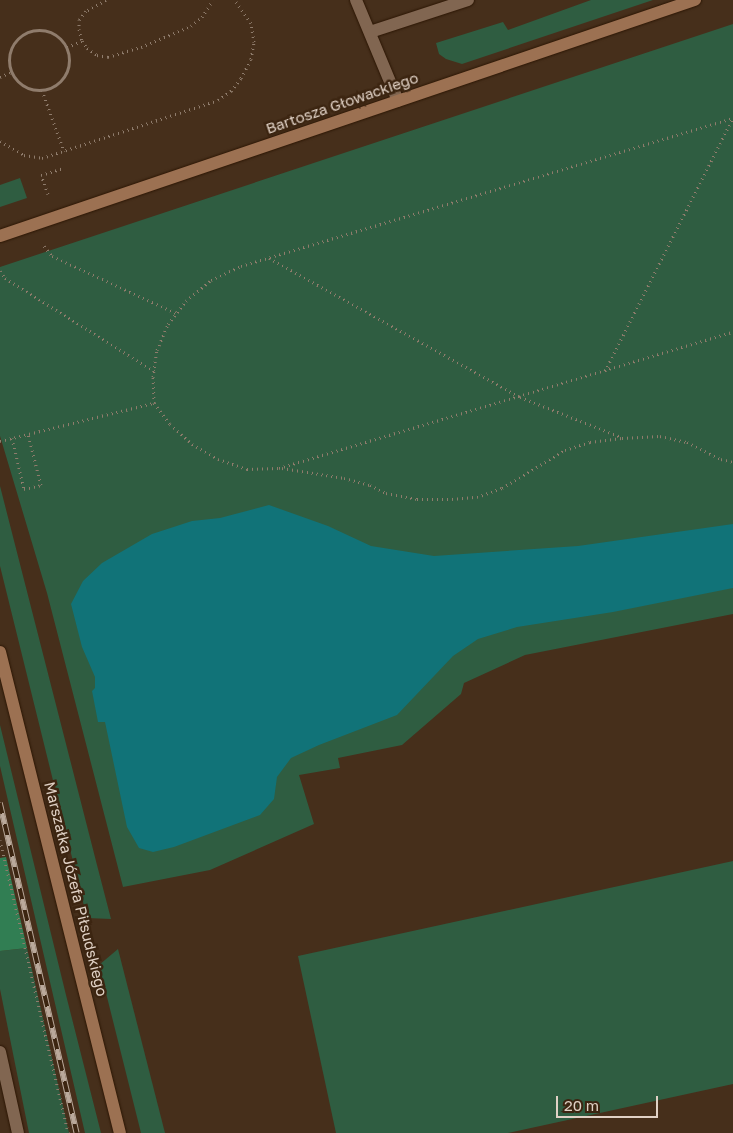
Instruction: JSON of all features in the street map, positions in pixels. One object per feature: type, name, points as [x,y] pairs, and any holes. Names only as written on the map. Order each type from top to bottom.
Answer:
[{"type":"street","points":[[356,0],[398,101]]},
{"type":"street","points":[[370,32],[468,0]]},
{"type":"street","name":"Bartosza Głowackiego","points":[[0,236],[695,0]]},
{"type":"street","name":"Marszałka Józefa Piłsudskiego","points":[[0,652],[120,1133]]},
{"type":"street","points":[[0,1052],[18,1133]]},
{"type":"path","points":[[106,0],[86,11],[79,20],[82,41],[97,55],[108,57],[191,26],[202,17],[213,0]]},
{"type":"path","points":[[0,141],[24,155],[42,158],[218,100],[231,91],[241,78],[251,59],[254,42],[251,24],[234,0]]},
{"type":"path","points":[[46,30],[55,33],[68,47],[69,66],[60,83],[42,90],[23,86],[11,72],[9,53],[13,44],[27,32],[46,30]]},
{"type":"path","points":[[68,47],[82,41]]},
{"type":"path","points":[[0,78],[11,72]]},
{"type":"path","points":[[42,90],[64,151]]},
{"type":"path","points":[[733,118],[241,266],[211,280],[186,301],[168,324],[157,350],[154,370],[154,402],[170,424],[192,444],[218,459],[247,469],[279,468],[344,478],[370,485],[386,493],[417,499],[468,498],[502,488],[565,450],[590,442],[622,438],[660,436],[687,442],[721,459],[733,462]]},
{"type":"path","points":[[605,371],[733,118]]},
{"type":"path","points":[[49,197],[41,175],[64,168]]},
{"type":"path","points":[[43,246],[52,256],[176,314]]},
{"type":"path","points":[[268,258],[520,397],[622,438]]},
{"type":"path","points":[[0,271],[6,278],[154,370]]},
{"type":"path","points":[[279,468],[733,332]]},
{"type":"path","points":[[0,442],[154,402]]},
{"type":"path","points":[[12,438],[24,489],[41,485],[28,434]]},
{"type":"path","points":[[0,840],[68,1133]]},
{"type":"green space","points":[[591,0],[653,0],[462,64],[446,59],[439,54],[436,43],[503,22],[508,30]]},
{"type":"green space","points":[[733,24],[733,614],[525,655],[464,683],[461,694],[402,745],[338,758],[340,768],[299,775],[314,824],[210,870],[123,887],[47,593],[0,436],[0,267]]},
{"type":"green space","points":[[20,178],[27,198],[0,207],[0,185]]},
{"type":"green space","points":[[0,486],[111,919],[87,918],[0,566]]},
{"type":"green space","points":[[0,725],[101,1133],[85,1133],[0,766]]},
{"type":"green space","points":[[6,857],[27,948],[0,951],[0,858]]},
{"type":"green space","points":[[733,861],[733,1084],[508,1133],[336,1133],[298,956]]},
{"type":"green space","points":[[27,948],[69,1133],[29,1133],[0,989],[0,951]]},
{"type":"green space","points":[[118,949],[165,1133],[141,1133],[99,965]]},
{"type":"water","points":[[269,505],[328,526],[371,546],[434,556],[578,546],[733,524],[733,588],[613,612],[517,627],[478,639],[453,656],[397,715],[319,745],[291,758],[277,777],[274,799],[260,815],[174,847],[153,852],[139,848],[127,827],[105,722],[98,722],[92,691],[95,688],[95,677],[82,647],[71,604],[83,581],[102,563],[152,534],[192,521],[220,518]]},
{"type":"railway","points":[[0,803],[77,1133]]}]
